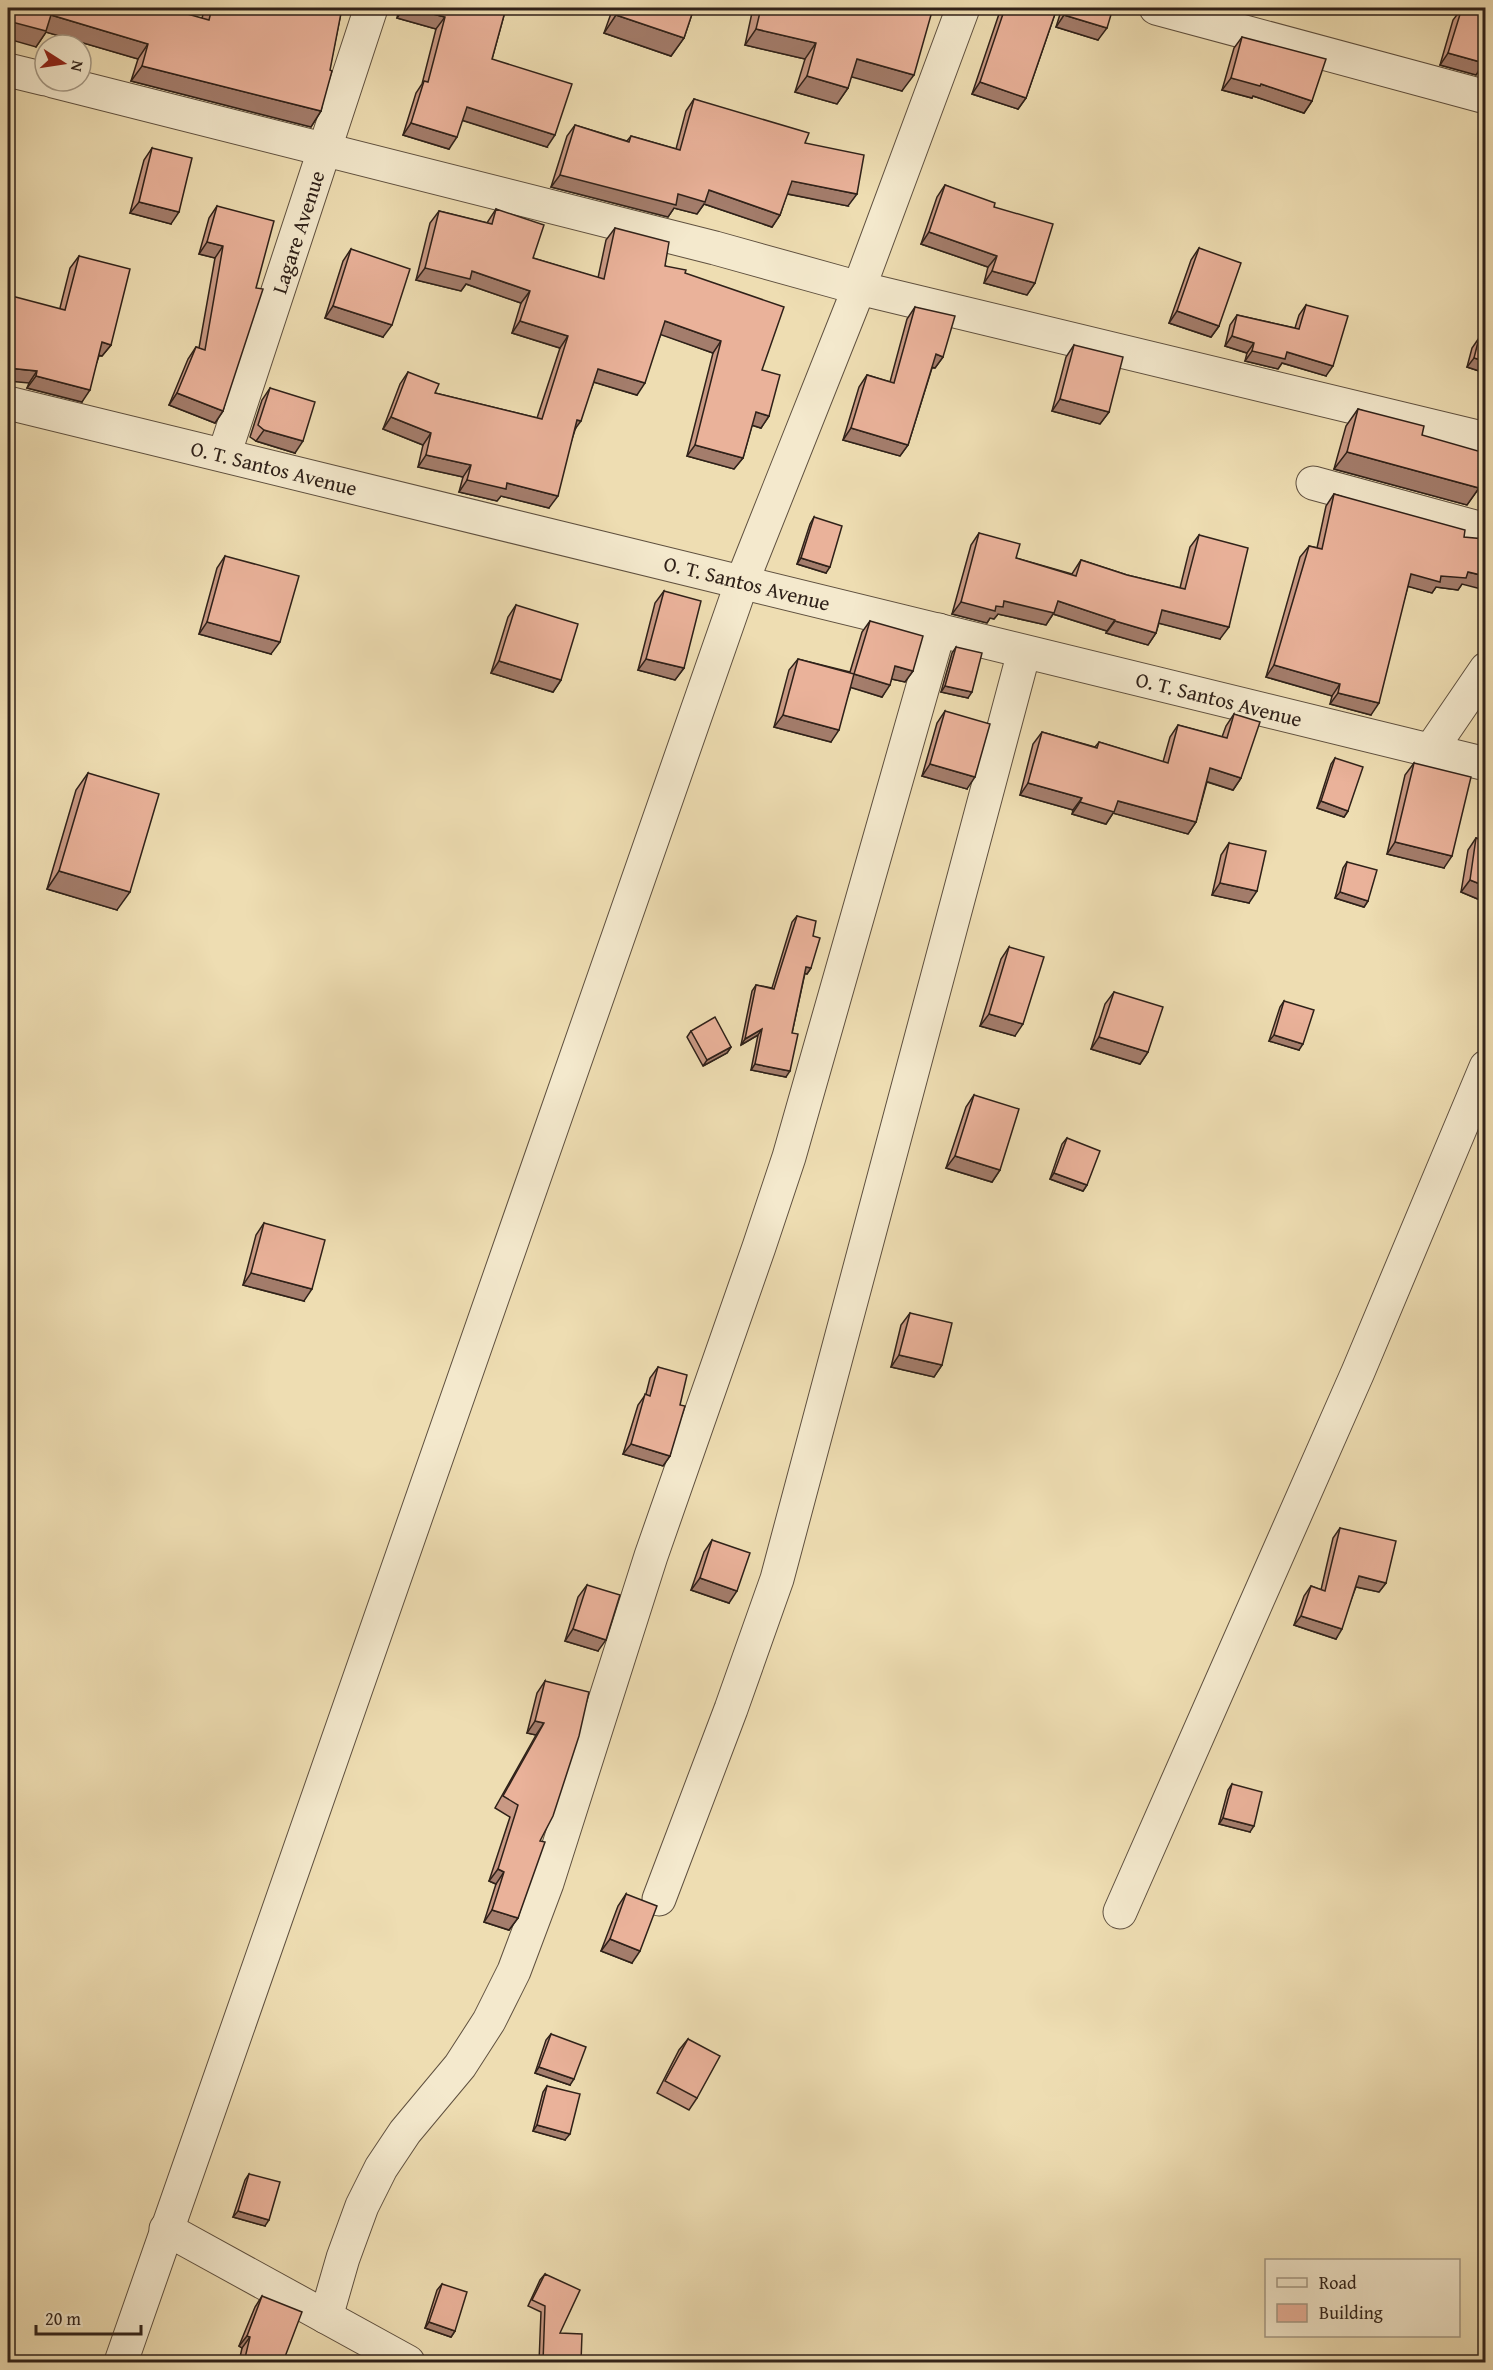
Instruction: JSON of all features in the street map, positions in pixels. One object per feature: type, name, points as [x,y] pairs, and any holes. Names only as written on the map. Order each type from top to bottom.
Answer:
[{"type":"street","name":"Lagare Avenue","points":[[224,455],[371,8]]},
{"type":"street","points":[[121,2362],[742,582],[860,288],[963,8]]},
{"type":"street","points":[[1156,8],[1485,97]]},
{"type":"street","points":[[8,70],[33,76]]},
{"type":"street","points":[[93,91],[715,248],[860,288],[1485,439]]},
{"type":"street","name":"O. T. Santos Avenue","points":[[8,403],[1485,764]]},
{"type":"street","points":[[1313,483],[1485,530]]},
{"type":"street","points":[[326,2317],[343,2258],[362,2206],[381,2168],[405,2132],[459,2066],[489,2021],[514,1971],[547,1883],[651,1556],[756,1258],[789,1156],[939,630]]},
{"type":"street","points":[[659,1899],[731,1709],[777,1579],[1024,652]]},
{"type":"street","points":[[1430,751],[1485,669]]},
{"type":"street","points":[[1120,1912],[1349,1394],[1485,1067]]},
{"type":"street","points":[[166,2229],[408,2362]]},
{"type":"building","points":[[8,8],[166,8],[209,20],[212,8],[342,8],[330,70],[332,71],[321,111],[142,66],[148,44],[51,15],[46,31],[8,21]]},
{"type":"building","points":[[409,8],[506,8],[492,59],[572,84],[555,135],[467,107],[457,137],[411,123],[424,81],[428,82],[445,17]]},
{"type":"building","points":[[619,8],[694,8],[684,38],[616,15]]},
{"type":"building","points":[[761,8],[933,8],[914,75],[857,59],[848,88],[807,76],[816,43],[756,29]]},
{"type":"building","points":[[1005,8],[1057,8],[1026,98],[980,82]]},
{"type":"building","points":[[1067,8],[1113,8],[1107,28],[1064,15]]},
{"type":"building","points":[[1462,8],[1485,15],[1484,63],[1448,53]]},
{"type":"building","points":[[1242,37],[1326,59],[1312,101],[1261,84],[1260,86],[1231,78]]},
{"type":"building","points":[[694,99],[809,133],[805,143],[864,155],[857,194],[792,181],[780,215],[709,190],[705,202],[678,194],[676,205],[560,175],[575,125],[629,142],[631,136],[680,150]]},
{"type":"building","points":[[152,148],[192,158],[179,212],[139,202]]},
{"type":"building","points":[[945,185],[995,203],[994,207],[1053,224],[1035,283],[992,271],[997,256],[929,232]]},
{"type":"building","points":[[217,206],[274,221],[256,288],[263,289],[223,411],[177,393],[196,347],[205,350],[223,246],[207,242]]},
{"type":"building","points":[[496,209],[544,225],[533,258],[604,279],[615,228],[669,242],[665,266],[686,270],[685,273],[784,307],[762,370],[780,375],[769,416],[756,412],[743,458],[695,445],[721,341],[665,321],[645,383],[598,369],[581,421],[577,420],[558,496],[507,483],[506,489],[467,480],[471,465],[426,455],[431,433],[391,417],[408,372],[439,384],[435,393],[542,419],[568,336],[520,321],[530,291],[472,271],[470,279],[425,268],[439,211],[492,224]]},
{"type":"building","points":[[1199,248],[1241,263],[1219,326],[1177,311]]},
{"type":"building","points":[[351,249],[410,269],[392,325],[333,306]]},
{"type":"building","points":[[79,256],[130,269],[111,345],[102,342],[90,390],[36,376],[37,371],[8,368],[8,295],[65,310]]},
{"type":"building","points":[[8,267],[14,269],[8,290]]},
{"type":"building","points":[[1306,305],[1348,316],[1333,366],[1287,352],[1285,359],[1252,351],[1254,343],[1232,336],[1237,315],[1299,329]]},
{"type":"building","points":[[915,307],[955,316],[943,357],[936,354],[908,445],[851,428],[867,375],[894,383]]},
{"type":"building","points":[[1479,338],[1485,340],[1485,361],[1474,358]]},
{"type":"building","points":[[1074,345],[1123,357],[1109,412],[1060,399]]},
{"type":"building","points":[[270,388],[315,402],[303,441],[264,430],[258,425]]},
{"type":"building","points":[[1358,409],[1424,426],[1422,435],[1485,453],[1479,488],[1347,452]]},
{"type":"building","points":[[1334,494],[1465,530],[1464,537],[1485,539],[1485,576],[1468,572],[1466,578],[1441,576],[1440,582],[1411,574],[1379,703],[1338,693],[1340,684],[1274,665],[1309,546],[1322,549]]},
{"type":"building","points":[[814,517],[842,526],[830,567],[801,558]]},
{"type":"building","points":[[979,533],[1020,544],[1016,558],[1076,576],[1081,560],[1127,575],[1185,589],[1199,535],[1248,548],[1229,627],[1162,610],[1156,633],[1058,601],[1054,613],[1004,601],[1003,607],[996,606],[995,611],[961,602]]},
{"type":"building","points":[[225,556],[299,576],[280,642],[207,622]]},
{"type":"building","points":[[664,591],[701,601],[684,668],[646,659]]},
{"type":"building","points":[[516,605],[578,624],[561,680],[499,661]]},
{"type":"building","points":[[870,621],[923,636],[913,671],[895,666],[890,685],[854,674]]},
{"type":"building","points":[[956,647],[982,653],[972,692],[945,686]]},
{"type":"building","points":[[798,659],[854,674],[839,730],[783,715]]},
{"type":"building","points":[[945,711],[990,724],[975,777],[930,764]]},
{"type":"building","points":[[1234,714],[1260,722],[1241,778],[1210,768],[1196,822],[1118,801],[1114,812],[1080,802],[1082,798],[1028,783],[1042,732],[1097,748],[1099,742],[1168,763],[1178,725],[1227,738]]},
{"type":"building","points":[[1335,758],[1363,767],[1348,811],[1321,801]]},
{"type":"building","points":[[1414,763],[1471,777],[1452,856],[1395,842]]},
{"type":"building","points":[[88,773],[159,794],[130,892],[59,871]]},
{"type":"building","points":[[1476,838],[1485,841],[1485,886],[1470,880]]},
{"type":"building","points":[[1229,843],[1266,851],[1257,891],[1220,883]]},
{"type":"building","points":[[1347,862],[1377,870],[1368,901],[1340,892]]},
{"type":"building","points":[[797,916],[816,921],[813,936],[820,938],[811,968],[806,967],[792,1033],[798,1034],[790,1071],[755,1064],[762,1029],[745,1039],[756,985],[774,989]]},
{"type":"building","points":[[1009,947],[1044,957],[1023,1024],[989,1014]]},
{"type":"building","points":[[1114,992],[1163,1007],[1148,1052],[1099,1037]]},
{"type":"building","points":[[1284,1001],[1314,1010],[1303,1044],[1274,1035]]},
{"type":"building","points":[[715,1017],[731,1047],[707,1060],[691,1031]]},
{"type":"building","points":[[974,1095],[1019,1109],[1000,1170],[955,1156]]},
{"type":"building","points":[[1067,1138],[1100,1151],[1087,1185],[1054,1173]]},
{"type":"building","points":[[264,1223],[325,1240],[312,1289],[251,1273]]},
{"type":"building","points":[[910,1313],[952,1323],[942,1365],[899,1355]]},
{"type":"building","points":[[658,1367],[687,1375],[680,1405],[685,1406],[670,1456],[631,1444],[645,1394],[650,1396]]},
{"type":"building","points":[[1340,1528],[1396,1541],[1386,1583],[1359,1576],[1342,1629],[1301,1616],[1311,1586],[1325,1591]]},
{"type":"building","points":[[712,1540],[750,1553],[737,1591],[700,1578]]},
{"type":"building","points":[[587,1585],[620,1595],[606,1640],[573,1629]]},
{"type":"building","points":[[545,1681],[589,1692],[579,1736],[553,1816],[540,1841],[545,1842],[518,1918],[492,1910],[504,1872],[498,1869],[518,1805],[503,1796],[544,1723],[535,1721]]},
{"type":"building","points":[[1232,1784],[1262,1792],[1254,1826],[1223,1818]]},
{"type":"building","points":[[626,1894],[657,1906],[640,1951],[610,1939]]},
{"type":"building","points":[[551,2034],[586,2047],[574,2079],[539,2067]]},
{"type":"building","points":[[688,2039],[720,2056],[697,2098],[665,2081]]},
{"type":"building","points":[[547,2086],[580,2094],[570,2134],[537,2125]]},
{"type":"building","points":[[249,2174],[280,2182],[269,2220],[238,2211]]},
{"type":"building","points":[[545,2274],[580,2290],[560,2333],[582,2334],[581,2362],[543,2362],[545,2306],[532,2300]]},
{"type":"building","points":[[442,2284],[467,2292],[455,2331],[429,2322]]},
{"type":"building","points":[[262,2296],[302,2312],[283,2362],[244,2362],[250,2337],[247,2336]]}]
